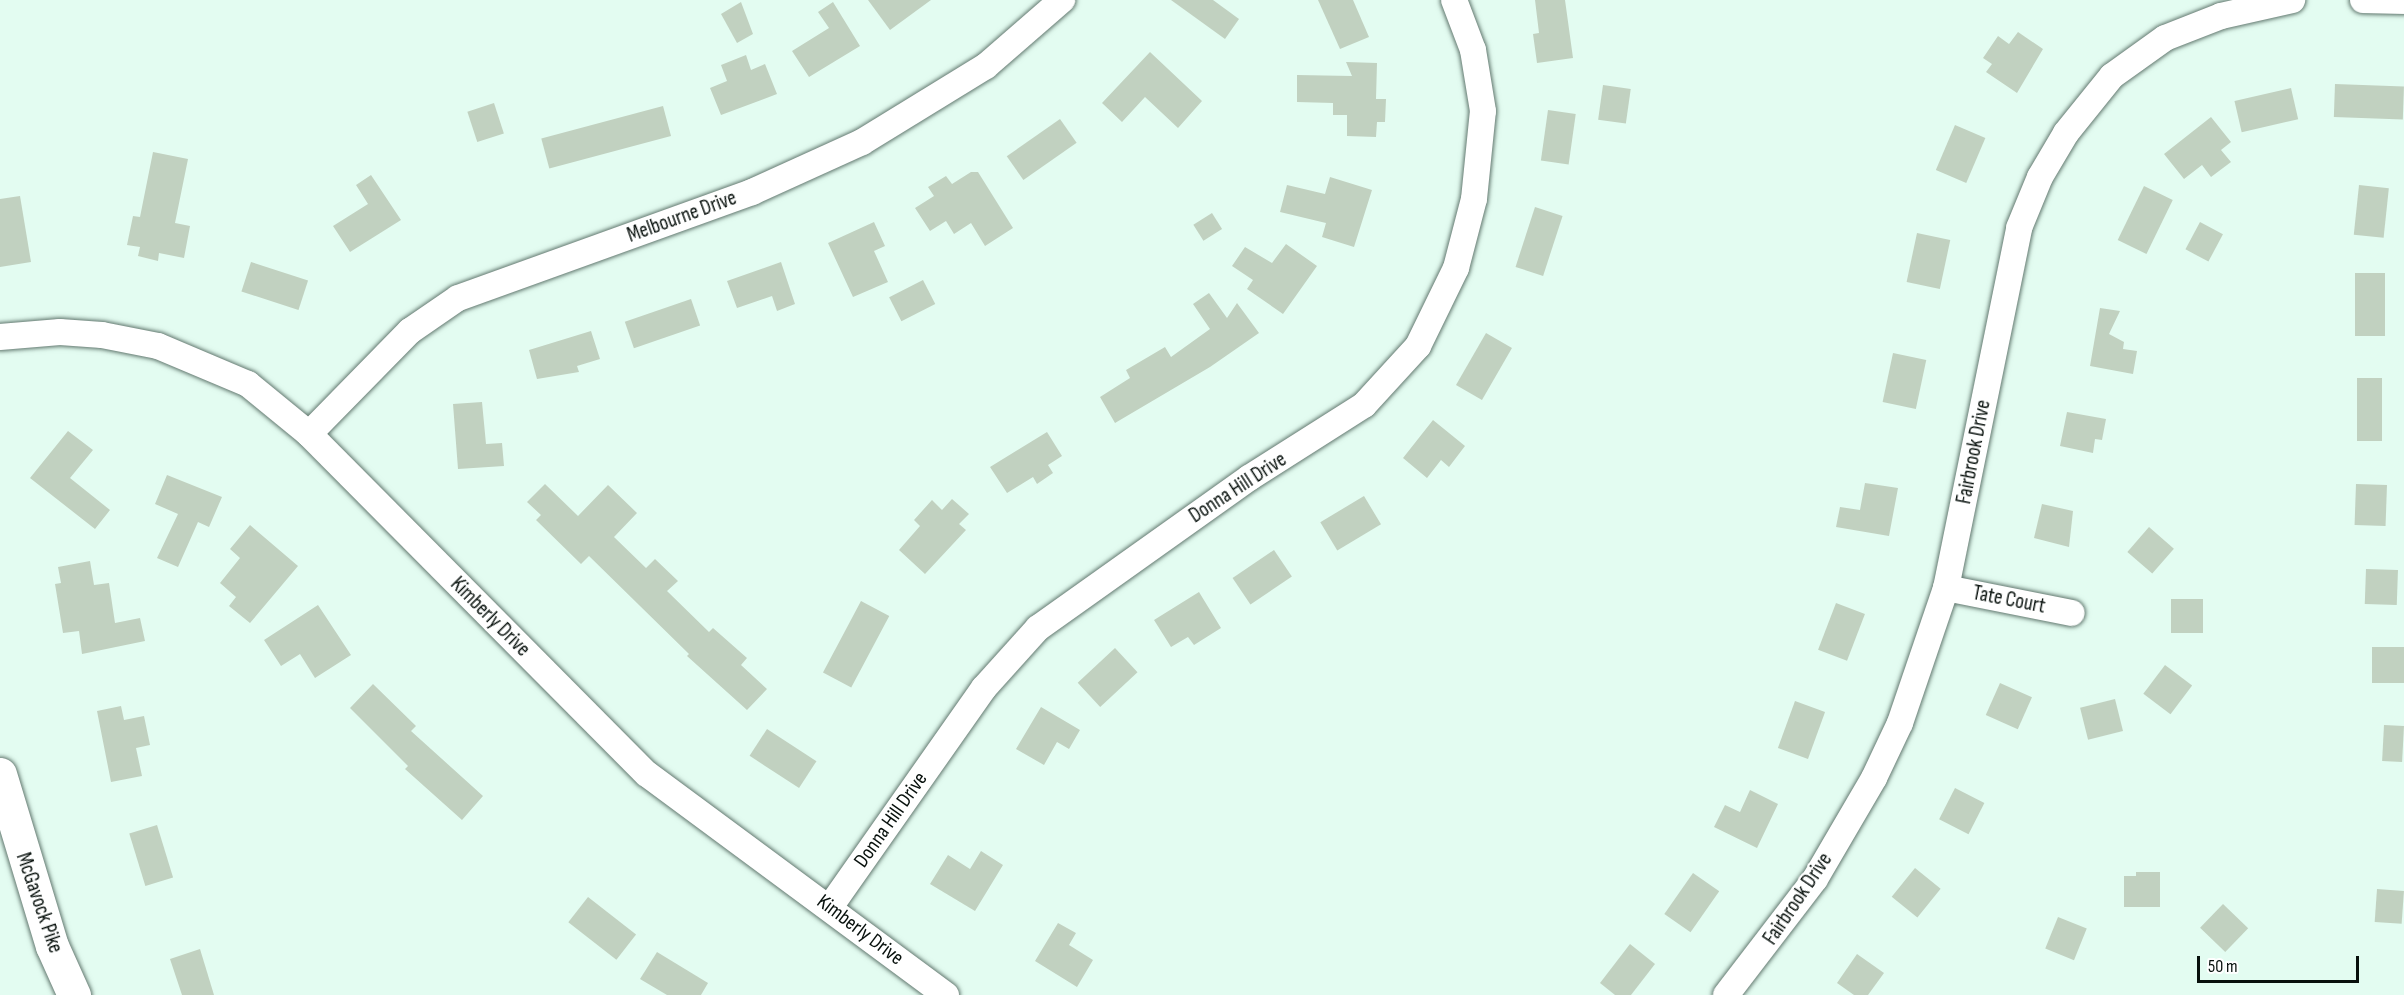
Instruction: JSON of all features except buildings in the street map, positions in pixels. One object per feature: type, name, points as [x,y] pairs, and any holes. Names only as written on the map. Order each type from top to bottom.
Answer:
[{"type":"main road","name":"McGavock Pike","points":[[0,774],[52,946],[74,995]]},
{"type":"street","name":"Melbourne Drive","points":[[309,434],[410,331],[458,298],[752,192],[862,142],[986,66],[1062,0]]},
{"type":"street","name":"Donna Hill Drive","points":[[830,907],[984,688],[1038,628],[1249,478],[1364,405],[1418,346],[1456,268],[1474,199],[1483,111],[1473,50],[1454,0]]},
{"type":"street","name":"Fairbrook Drive","points":[[1726,995],[1782,927],[1815,879],[1874,778],[1900,723],[1947,588],[2019,228],[2040,177],[2066,133],[2112,76],[2166,38],[2222,15],[2292,0]]},
{"type":"street","points":[[2363,0],[2404,1]]},
{"type":"street","name":"Kimberly Drive","points":[[0,337],[60,332],[159,346],[248,384],[309,434],[647,774],[830,907],[946,995]]},
{"type":"street","name":"Tate Court","points":[[1947,588],[2072,613]]}]
